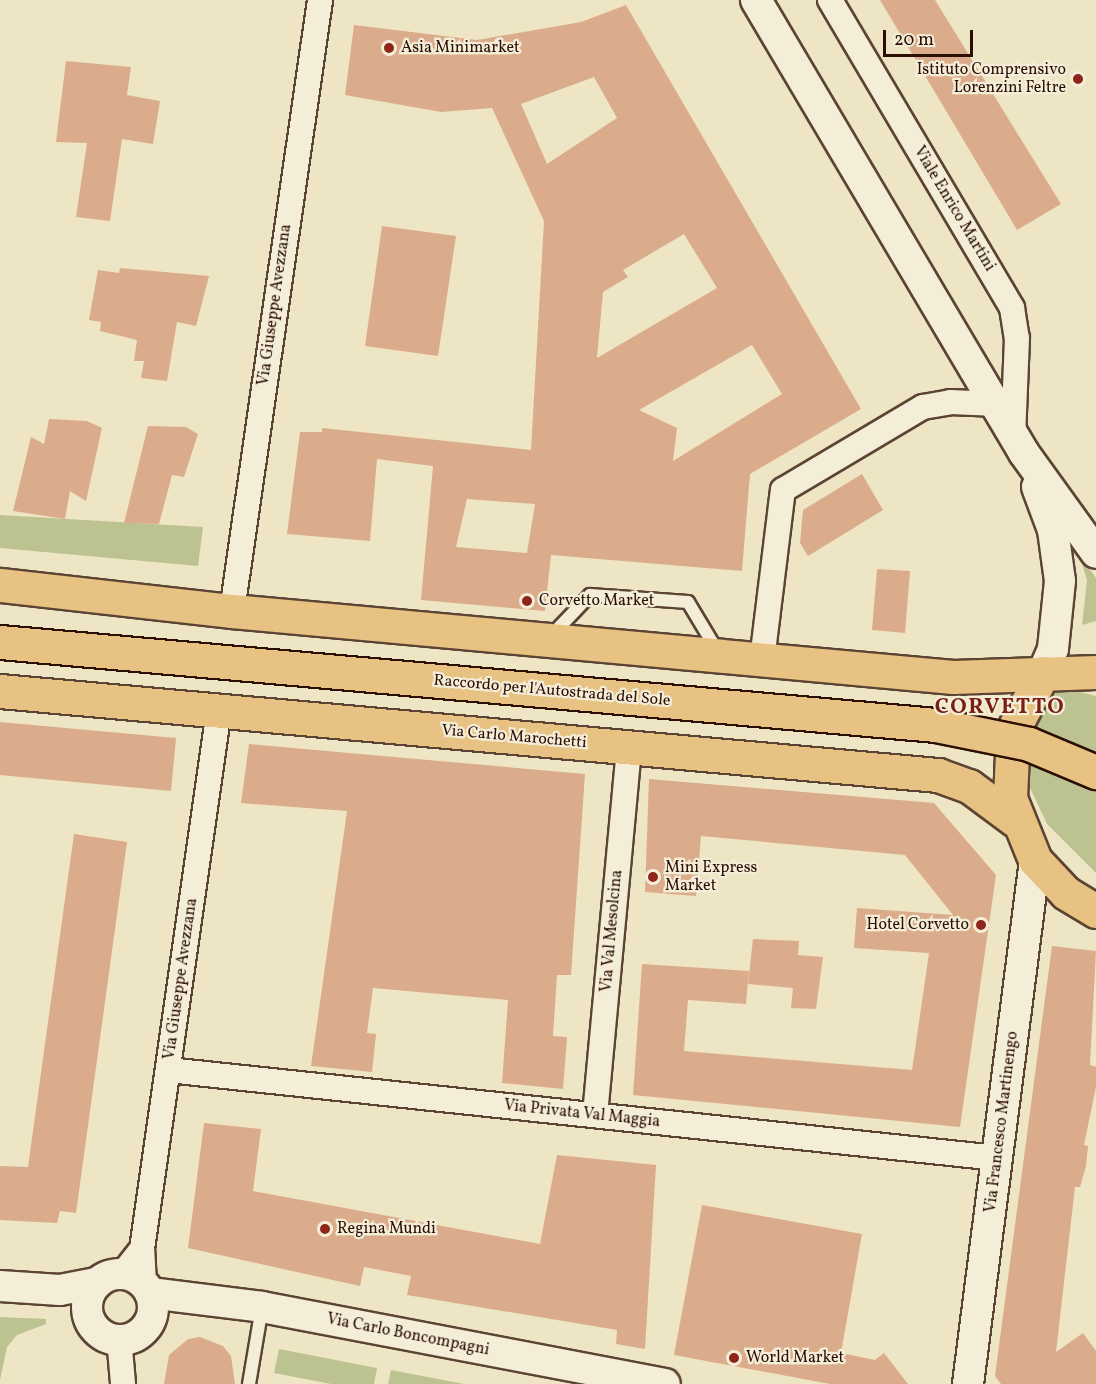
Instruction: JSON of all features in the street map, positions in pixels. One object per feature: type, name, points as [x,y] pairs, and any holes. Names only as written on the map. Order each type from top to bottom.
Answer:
[{"type":"main road","points":[[0,585],[545,643],[953,677],[1096,672]]},
{"type":"main road","name":"Raccordo per l'Autostrada del Sole","points":[[0,642],[967,729],[1029,744],[1096,772]]},
{"type":"main road","points":[[1043,673],[1021,708],[1009,753],[1015,820],[1035,860],[1066,893],[1096,911]]},
{"type":"main road","name":"Via Carlo Marochetti","points":[[0,691],[938,775],[969,786],[1015,820]]},
{"type":"street","name":"Via Giuseppe Avezzana","points":[[232,611],[320,0]]},
{"type":"street","points":[[756,0],[1018,445],[1096,553]]},
{"type":"street","name":"Viale Enrico Martini","points":[[830,0],[1012,308],[1017,348],[1018,445]]},
{"type":"street","points":[[762,660],[783,490],[923,407],[950,402],[994,404]]},
{"type":"street","points":[[1018,445],[1059,555],[1053,649],[1043,673]]},
{"type":"street","name":"Via Giuseppe Avezzana","points":[[124,1337],[89,1318],[87,1304],[128,1283],[142,1249],[219,710]]},
{"type":"street","name":"Via Val Mesolcina","points":[[595,1115],[629,747]]},
{"type":"street","name":"Via Francesco Martinengo","points":[[968,1384],[1035,860]]},
{"type":"street","name":"Via Privata Val Maggia","points":[[168,1070],[997,1158]]},
{"type":"street","points":[[123,1378],[124,1337],[150,1322],[128,1283]]},
{"type":"street","name":"Via Carlo Boncompagni","points":[[0,1286],[60,1290],[128,1283],[262,1307],[605,1378],[665,1384]]},
{"type":"lane","points":[[545,643],[590,596],[688,602],[720,656]]},
{"type":"lane","points":[[249,1384],[262,1307]]},
{"type":"green space","points":[[0,515],[203,527],[198,566],[0,548]]},
{"type":"green space","points":[[1080,556],[1096,578],[1096,621],[1082,625],[1087,581]]},
{"type":"green space","points":[[1071,690],[1096,696],[1096,873],[1047,824],[1025,777],[1045,691]]},
{"type":"green space","points":[[0,1317],[46,1319],[46,1324],[17,1335],[7,1347],[0,1380]]},
{"type":"green space","points":[[279,1349],[377,1368],[374,1384],[331,1384],[274,1373]]},
{"type":"green space","points":[[391,1370],[464,1384],[388,1384]]},
{"type":"building","points":[[880,0],[935,0],[1061,204],[1017,230]]},
{"type":"building","points":[[626,5],[861,409],[750,474],[742,571],[551,555],[545,611],[421,600],[433,466],[377,459],[370,541],[287,534],[300,432],[322,432],[322,428],[531,450],[544,221],[492,108],[441,112],[345,95],[354,25],[477,40],[581,22]],"holes":[[[594,77],[617,118],[547,164],[521,104]],[[684,234],[717,288],[597,358],[603,292],[628,277],[623,270]],[[752,345],[782,394],[673,461],[677,428],[639,410]],[[467,499],[535,504],[527,553],[456,547]]]},
{"type":"building","points":[[66,61],[131,67],[127,95],[160,101],[153,144],[122,139],[110,221],[76,217],[87,143],[56,142]]},
{"type":"building","points":[[382,226],[456,236],[438,356],[365,346]]},
{"type":"building","points":[[120,268],[209,276],[196,326],[177,322],[167,381],[141,378],[144,361],[134,361],[137,340],[100,331],[101,322],[89,320],[98,270],[119,273]]},
{"type":"building","points":[[49,419],[87,421],[102,428],[86,501],[70,491],[65,519],[13,511],[31,437],[44,444]]},
{"type":"building","points":[[148,426],[186,427],[198,434],[184,477],[172,475],[159,524],[124,523]]},
{"type":"building","points":[[862,474],[883,510],[808,556],[800,543],[803,510]]},
{"type":"building","points":[[877,569],[910,571],[905,633],[872,630]]},
{"type":"building","points":[[0,722],[176,738],[171,791],[0,775]]},
{"type":"building","points":[[249,744],[585,774],[571,975],[557,975],[553,1036],[567,1037],[563,1089],[502,1083],[508,1000],[373,988],[367,1033],[376,1034],[372,1072],[311,1066],[347,811],[241,803]]},
{"type":"building","points":[[649,779],[934,803],[996,875],[960,1127],[633,1095],[642,964],[749,971],[746,1004],[688,1000],[684,1051],[912,1070],[929,953],[854,948],[857,908],[953,915],[905,855],[701,836],[696,896],[645,892]]},
{"type":"building","points":[[74,834],[127,842],[76,1213],[60,1211],[57,1223],[0,1220],[0,1166],[28,1167]]},
{"type":"building","points":[[753,939],[799,941],[798,955],[823,957],[816,1009],[791,1008],[793,988],[748,984]]},
{"type":"building","points":[[1052,946],[1096,951],[1090,1065],[1096,1067],[1096,1087],[1084,1145],[1088,1146],[1086,1166],[1080,1187],[1075,1187],[1056,1352],[1083,1333],[1096,1351],[1096,1384],[1001,1384],[995,1376]]},
{"type":"building","name":"Regina Mundi","points":[[204,1123],[261,1129],[253,1191],[540,1244],[557,1155],[656,1165],[645,1349],[616,1344],[617,1330],[407,1295],[411,1276],[364,1267],[360,1286],[188,1248]]},
{"type":"building","points":[[702,1205],[862,1234],[841,1353],[875,1360],[884,1353],[908,1384],[830,1384],[674,1355]]},
{"type":"building","points":[[200,1337],[223,1346],[231,1356],[235,1384],[164,1384],[169,1355],[188,1339]]},
{"type":"place","name":"Asia Minimarket","points":[[389,48]]},
{"type":"place","name":"Istituto Comprensivo Lorenzini Feltre","points":[[1078,79]]},
{"type":"place","name":"Corvetto Market","points":[[527,601]]},
{"type":"place","name":"Mini Express Market","points":[[653,877]]},
{"type":"place","name":"Hotel Corvetto","points":[[981,925]]},
{"type":"place","name":"Regina Mundi","points":[[325,1229]]},
{"type":"place","name":"World Market","points":[[734,1358]]},
{"type":"district","name":"CORVETTO","points":[[1000,708]]}]
